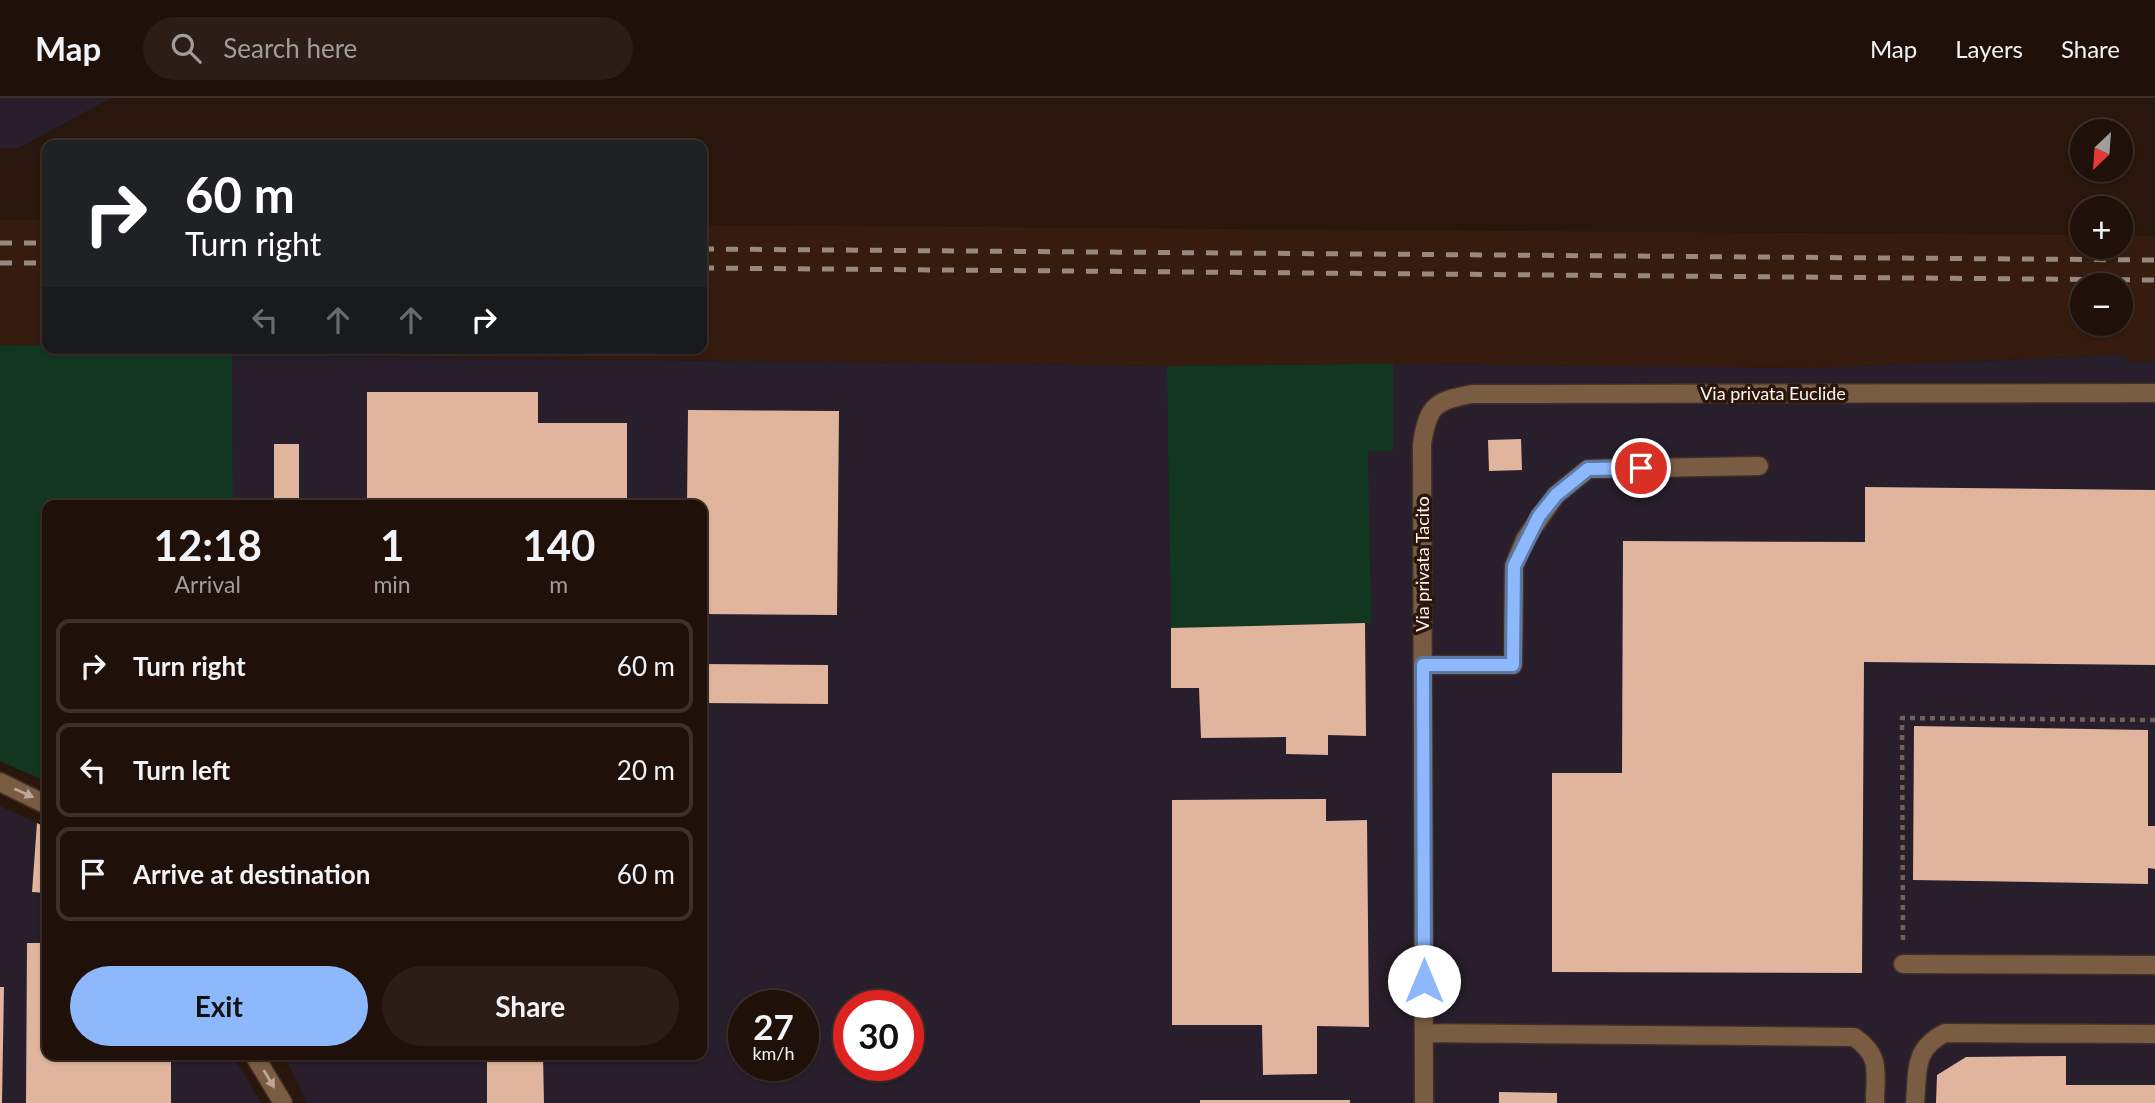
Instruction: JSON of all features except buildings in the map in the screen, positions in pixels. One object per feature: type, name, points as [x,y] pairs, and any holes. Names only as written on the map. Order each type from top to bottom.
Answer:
[{"type":"street","name":"Via privata Euclide","points":[[1422,444],[1431,410],[1444,399],[1472,394],[2155,393]]},
{"type":"street","name":"Via privata Tacito","points":[[1422,444],[1424,1103]]},
{"type":"street","points":[[1423,665],[1513,665],[1514,566],[1539,516],[1556,495],[1588,469],[1759,466]]},
{"type":"street","points":[[0,782],[42,803]]},
{"type":"street","points":[[1903,964],[2155,965]]},
{"type":"street","points":[[1424,1033],[1854,1037],[1870,1048],[1875,1060],[1875,1103]]},
{"type":"street","points":[[1915,1103],[1920,1052],[1928,1042],[1945,1033],[2155,1034]]},
{"type":"street","points":[[257,1060],[283,1103]]},
{"type":"path","points":[[1903,964],[1902,718],[2155,720]]},
{"type":"shaded area","points":[[0,98],[111,98],[19,148],[0,148]]},
{"type":"shaded area","points":[[0,220],[42,220],[42,345],[0,346]]},
{"type":"shaded area","points":[[707,225],[2070,235],[2070,259],[2133,259],[2133,235],[2155,236],[2155,361],[2130,362],[2121,355],[1814,368],[1393,364],[1167,366],[232,354],[707,354]]},
{"type":"shaded area","points":[[232,355],[1167,366],[1393,364],[1814,368],[2122,355],[2130,362],[2155,361],[2155,1103],[307,1103],[286,1060],[707,1060],[707,500],[233,500]]},
{"type":"shaded area","points":[[0,806],[42,826],[42,1060],[236,1060],[261,1103],[0,1103]]},
{"type":"green space","points":[[42,345],[42,354],[232,354],[233,500],[42,500],[42,780],[0,761],[0,346]]},
{"type":"green space","points":[[1393,364],[1393,451],[1368,451],[1371,623],[1171,628],[1167,366]]},
{"type":"railway","points":[[0,243],[42,243]]},
{"type":"railway","points":[[707,249],[2155,260]]},
{"type":"railway","points":[[0,263],[42,263]]},
{"type":"railway","points":[[707,268],[2155,280]]},
{"type":"route","points":[[1424,981],[1423,665],[1513,665],[1514,566],[1525,539],[1539,516],[1556,495],[1588,469],[1641,468]]}]
